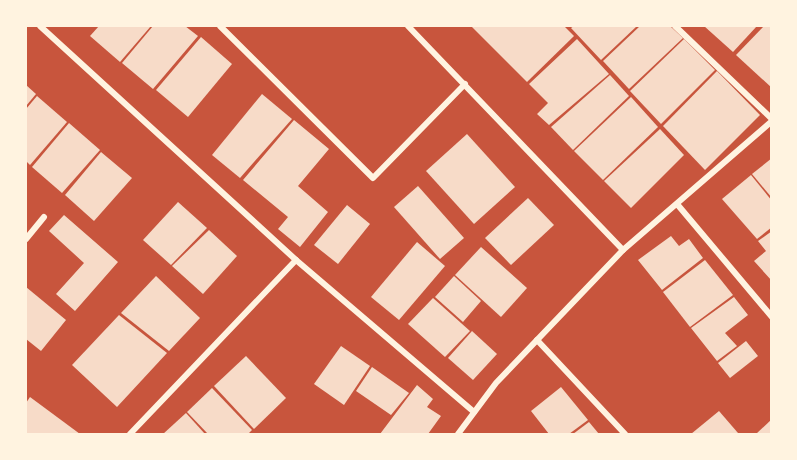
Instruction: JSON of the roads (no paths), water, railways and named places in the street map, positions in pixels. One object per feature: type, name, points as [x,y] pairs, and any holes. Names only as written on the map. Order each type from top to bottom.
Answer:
[{"type":"street","points":[[40,26],[296,260],[474,412]]},
{"type":"street","points":[[408,26],[623,250]]},
{"type":"street","points":[[458,435],[496,383],[623,250],[771,120],[675,26]]},
{"type":"street","points":[[225,27],[373,178],[465,84]]},
{"type":"street","points":[[677,204],[771,317]]},
{"type":"street","points":[[26,239],[44,217]]},
{"type":"street","points":[[130,435],[296,260]]},
{"type":"street","points":[[537,340],[625,435]]}]
